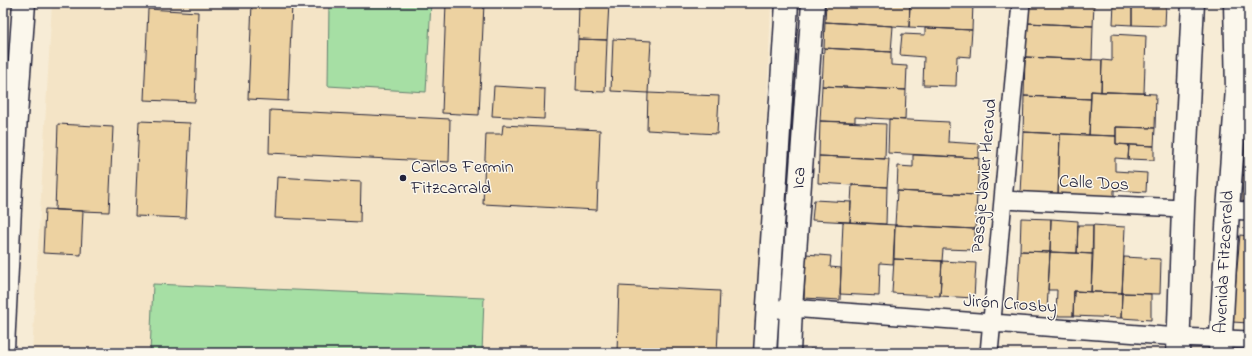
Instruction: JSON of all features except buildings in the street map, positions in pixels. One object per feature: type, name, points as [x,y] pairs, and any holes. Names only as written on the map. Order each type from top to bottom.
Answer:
[{"type":"street","points":[[3,348],[11,188],[24,3]]},
{"type":"street","name":"Ica","points":[[765,353],[787,3]]},
{"type":"street","name":"Ica","points":[[789,353],[813,3]]},
{"type":"street","name":"Pasaje Javier Heraud","points":[[989,353],[1021,3]]},
{"type":"street","points":[[1178,345],[1193,3]]},
{"type":"street","name":"Avenida Fitzcarrald","points":[[1221,346],[1228,210],[1237,88],[1236,3]]},
{"type":"street","name":"Calle Dos","points":[[1003,200],[1183,208]]},
{"type":"street","points":[[1228,210],[1249,211]]},
{"type":"street","name":"Jirón Crosby","points":[[767,310],[791,308],[992,324],[1178,345],[1221,346],[1249,340]]},
{"type":"shaded area","name":"Carlos Fermin Fitzcarrald","points":[[52,3],[771,3],[757,353],[32,353]]},
{"type":"green space","points":[[329,3],[431,3],[426,92],[328,86]]},
{"type":"green space","points":[[153,284],[484,298],[482,353],[150,353]]},
{"type":"place","name":"Carlos Fermin Fitzcarrald","points":[[403,178]]}]
